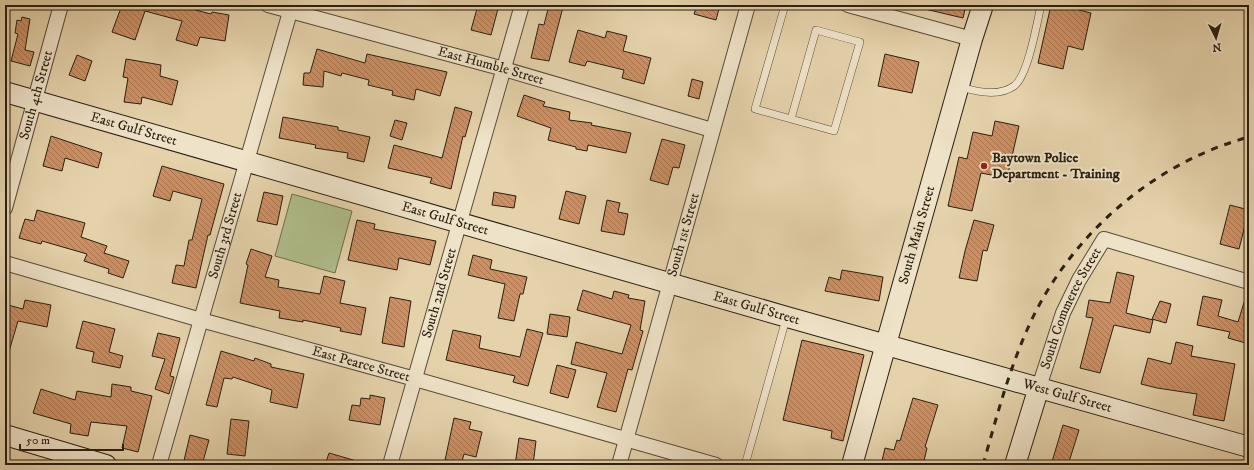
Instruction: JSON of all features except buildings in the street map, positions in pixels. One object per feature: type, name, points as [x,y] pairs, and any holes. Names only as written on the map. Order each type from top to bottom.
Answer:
[{"type":"street","name":"South 4th Street","points":[[5,208],[61,5]]},
{"type":"street","name":"East Humble Street","points":[[268,5],[291,8],[712,130]]},
{"type":"street","name":"South 2nd Street","points":[[390,465],[522,5]]},
{"type":"street","name":"South 1st Street","points":[[619,465],[669,282],[748,5]]},
{"type":"street","points":[[848,5],[972,39]]},
{"type":"street","name":"South Main Street","points":[[852,465],[958,87],[983,5]]},
{"type":"street","name":"South 3rd Street","points":[[159,465],[291,8]]},
{"type":"street","name":"East Gulf Street","points":[[5,92],[885,344]]},
{"type":"street","name":"South Commerce Street","points":[[1015,465],[1063,313],[1079,280],[1104,239],[1249,282]]},
{"type":"street","name":"East Pearce Street","points":[[5,263],[709,464]]},
{"type":"street","name":"West Gulf Street","points":[[885,344],[1249,447]]},
{"type":"street","points":[[5,435],[106,465]]},
{"type":"lane","points":[[785,5],[755,109],[834,131],[860,42],[816,30],[791,119]]},
{"type":"lane","points":[[958,87],[980,93],[1000,92],[1014,86],[1024,71],[1042,5]]},
{"type":"lane","points":[[745,465],[787,317]]},
{"type":"green space","points":[[292,194],[352,211],[335,273],[275,256]]},
{"type":"railway","points":[[983,465],[1003,396],[1027,330],[1044,296],[1065,265],[1089,235],[1117,209],[1147,185],[1179,165],[1213,149],[1249,137]]},
{"type":"place","name":"Baytown Police Department - Training","points":[[984,166]]}]
